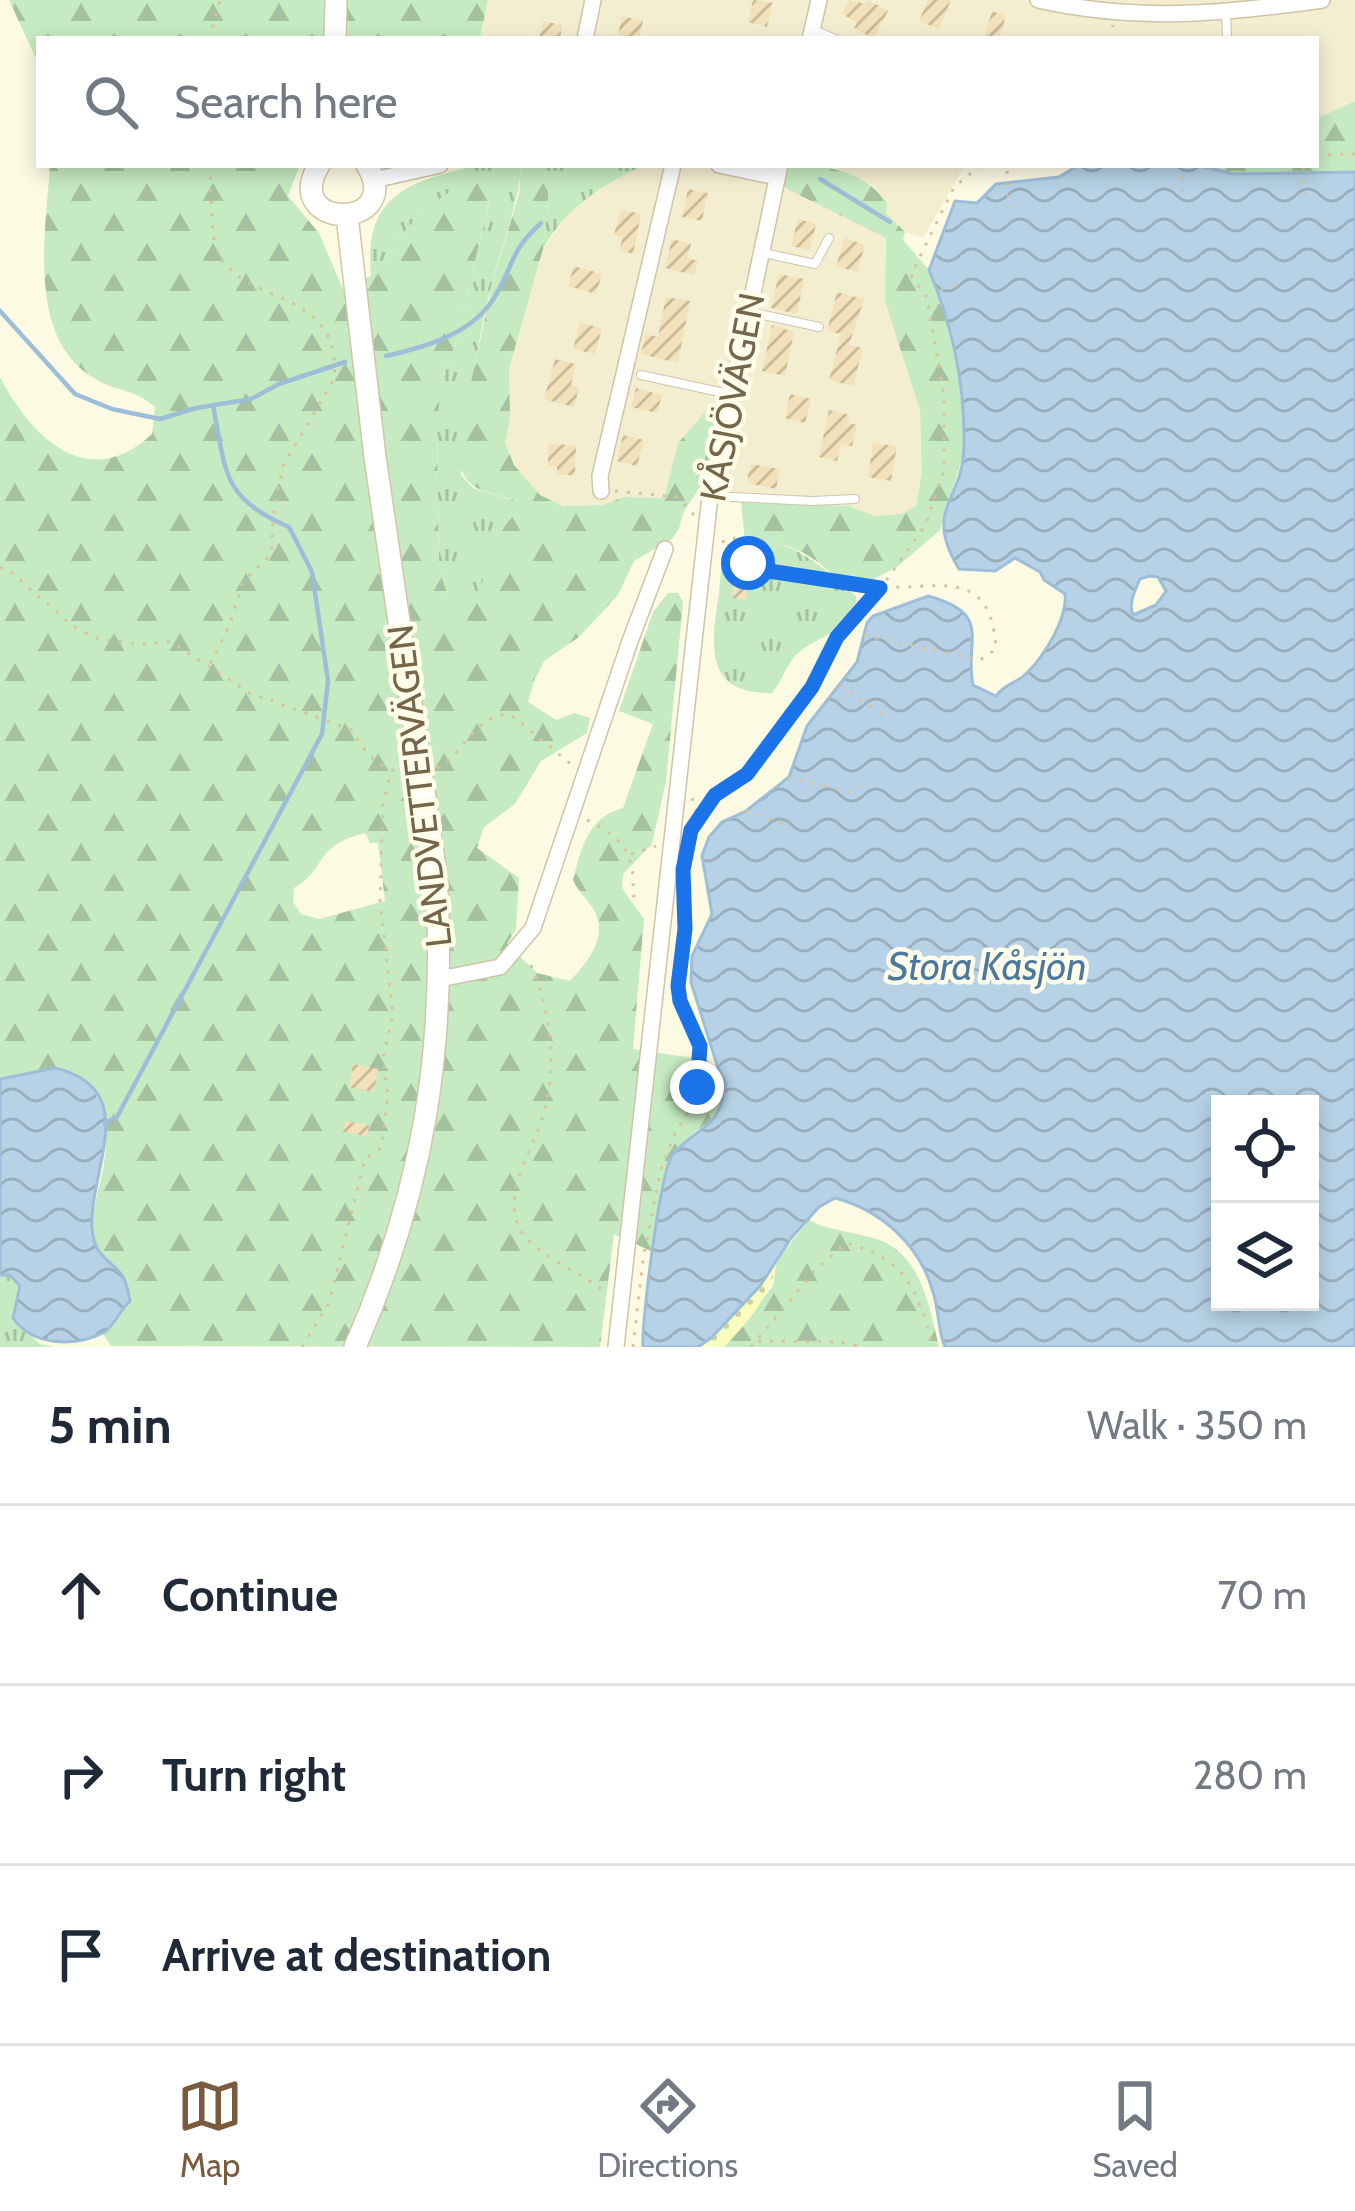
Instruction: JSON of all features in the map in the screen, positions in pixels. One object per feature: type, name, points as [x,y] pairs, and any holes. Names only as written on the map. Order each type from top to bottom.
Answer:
[{"type":"street","points":[[335,36],[336,0]]},
{"type":"street","points":[[586,36],[593,0]]},
{"type":"street","points":[[819,0],[822,36]]},
{"type":"street","points":[[1038,0],[1105,11],[1204,8],[1226,14],[1322,0]]},
{"type":"street","points":[[318,168],[311,182],[314,198],[327,212],[347,216],[368,204],[371,172],[410,168]]},
{"type":"street","points":[[602,491],[600,476],[622,372],[672,168]]},
{"type":"street","points":[[749,168],[779,171]]},
{"type":"street","name":"KÅSJÖVÄGEN","points":[[616,1347],[710,496],[779,171]]},
{"type":"street","name":"LANDVETTERVÄGEN","points":[[347,216],[375,457],[436,874],[440,979],[429,1108],[413,1186],[384,1279],[355,1347]]},
{"type":"street","points":[[440,979],[500,967],[533,928],[665,549]]},
{"type":"lane","points":[[1226,14],[1227,36]]},
{"type":"lane","points":[[760,253],[815,264],[829,238]]},
{"type":"lane","points":[[747,311],[819,327]]},
{"type":"lane","points":[[641,375],[729,394]]},
{"type":"lane","points":[[710,496],[854,499]]},
{"type":"path","points":[[210,36],[220,0]]},
{"type":"path","points":[[1319,155],[1355,154]]},
{"type":"path","points":[[209,168],[217,250],[238,276],[291,299],[325,331],[335,351],[334,379],[283,466],[271,554],[243,582],[230,624],[209,666]]},
{"type":"path","points":[[633,1347],[643,1259],[661,1169],[697,1087],[700,1046],[678,986],[685,929],[683,870],[691,830],[715,795],[747,774],[812,687],[837,637],[926,524],[947,448],[938,343],[927,298],[911,274],[954,187],[977,168]]},
{"type":"path","points":[[1180,168],[1183,200]]},
{"type":"path","points":[[1304,169],[1305,196]]},
{"type":"path","points":[[1007,171],[1010,208]]},
{"type":"path","points":[[940,289],[961,284]]},
{"type":"path","points":[[602,491],[677,497],[694,515],[697,534],[706,540],[734,538],[748,563],[769,571],[880,588],[938,583],[973,592],[994,621],[996,649],[980,660],[863,635]]},
{"type":"path","points":[[0,568],[8,569],[71,625],[98,639],[171,642],[250,693],[352,730],[367,756],[392,771],[408,773]]},
{"type":"path","points":[[840,685],[883,715]]},
{"type":"path","points":[[436,768],[454,755],[474,727],[494,715],[510,714],[568,759],[583,784],[587,820],[612,832],[629,855],[633,896],[641,896]]},
{"type":"path","points":[[302,1347],[329,1303],[365,1159],[381,1148],[386,1127],[388,1096],[382,1058],[393,1015],[380,902],[383,804],[392,771]]},
{"type":"path","points":[[789,777],[851,793]]},
{"type":"path","points":[[746,811],[790,826]]},
{"type":"path","points":[[629,855],[670,842]]},
{"type":"path","points":[[531,965],[546,1003],[552,1038],[547,1103],[516,1192],[518,1225],[541,1254],[583,1273],[620,1304]]},
{"type":"path","points":[[752,1347],[816,1269],[846,1243],[881,1253],[908,1279],[933,1347]]},
{"type":"path","points":[[758,1341],[841,1342],[862,1347]]},
{"type":"shaded area","points":[[488,0],[1355,0],[1355,101],[1319,118],[1319,36],[482,36]]},
{"type":"shaded area","points":[[639,168],[786,168],[789,190],[886,238],[885,301],[920,411],[922,472],[916,507],[902,514],[875,516],[849,506],[741,502],[722,486],[703,483],[718,409],[696,422],[678,443],[664,498],[624,497],[602,505],[563,506],[540,495],[514,465],[505,443],[510,419],[509,369],[543,249],[571,211],[598,188]]},
{"type":"shaded area","points":[[837,168],[963,168],[923,238],[905,232],[886,213],[876,187]]},
{"type":"green space","points":[[9,0],[488,0],[481,36],[36,36],[36,58]]},
{"type":"green space","points":[[1355,101],[1355,172],[1234,174],[1209,168],[1319,168],[1319,118]]},
{"type":"green space","points":[[50,168],[299,168],[288,196],[319,233],[342,287],[371,276],[423,209],[472,178],[486,187],[490,198],[455,346],[443,376],[437,421],[439,570],[448,595],[458,605],[471,606],[502,531],[519,511],[516,501],[468,481],[457,448],[493,280],[519,194],[521,168],[550,177],[543,249],[509,369],[510,419],[505,443],[514,465],[540,495],[563,506],[602,505],[624,497],[664,498],[678,443],[715,401],[718,408],[703,483],[673,538],[634,561],[618,595],[579,637],[544,661],[535,678],[528,702],[556,720],[574,713],[590,718],[587,733],[541,761],[515,804],[484,827],[477,848],[519,878],[516,929],[507,944],[537,973],[570,981],[589,958],[599,931],[595,912],[573,880],[580,856],[594,826],[623,808],[653,724],[619,711],[653,612],[668,593],[678,593],[683,602],[666,781],[652,844],[623,874],[622,888],[644,919],[633,1049],[707,1060],[726,1083],[714,1117],[688,1139],[674,1162],[651,1251],[614,1234],[600,1347],[111,1346],[103,1334],[118,1312],[120,1273],[104,1259],[93,1229],[106,1143],[99,1117],[76,1073],[55,1068],[0,1079],[0,377],[45,437],[84,458],[106,459],[152,434],[155,407],[97,380],[74,362],[49,312],[44,252]],"holes":[[[365,833],[370,843],[378,843],[385,901],[319,919],[301,914],[293,902],[294,888],[328,851]]]},
{"type":"green space","points":[[467,168],[639,168],[587,198],[543,249],[550,177],[521,169],[482,328],[461,475],[473,488],[516,501],[520,511],[472,607],[458,606],[448,595],[439,570],[437,421],[443,376],[455,346],[490,199],[423,209],[371,276],[375,226],[384,209],[397,195],[432,177]]},
{"type":"green space","points":[[785,168],[826,168],[855,176],[877,192],[887,203],[886,213],[905,232],[903,240],[929,270],[953,334],[964,406],[964,452],[940,530],[897,567],[872,580],[837,580],[796,549],[745,542],[741,502],[849,506],[875,516],[902,514],[916,506],[922,472],[920,411],[885,301],[886,238],[782,184]]},
{"type":"green space","points":[[758,540],[800,553],[856,596],[850,618],[800,651],[772,693],[735,686],[724,677],[714,652],[727,544]]},
{"type":"green space","points":[[809,1220],[873,1238],[902,1255],[920,1282],[939,1347],[724,1347],[773,1286],[777,1260]]},
{"type":"green space","points":[[0,1275],[10,1275],[20,1286],[13,1318],[40,1344],[54,1347],[0,1347]]},
{"type":"sand","points":[[777,1260],[764,1296],[733,1338],[724,1347],[698,1347],[760,1286]]},
{"type":"water","name":"Stora Kåsjön","points":[[1074,168],[1209,168],[1234,174],[1355,172],[1355,1347],[945,1347],[935,1299],[919,1259],[883,1221],[835,1198],[819,1207],[791,1238],[760,1286],[711,1338],[698,1347],[643,1347],[653,1246],[668,1165],[673,1154],[714,1118],[726,1083],[691,982],[692,956],[712,914],[702,856],[709,837],[722,822],[746,811],[789,777],[807,726],[857,662],[873,616],[928,596],[962,611],[972,630],[973,685],[996,696],[1034,666],[1063,614],[1065,594],[1015,558],[995,571],[959,569],[944,532],[962,464],[962,399],[951,334],[929,270],[955,201],[977,203],[996,184],[1059,177]],"holes":[[[1158,577],[1166,591],[1156,605],[1133,615],[1140,579]]]},
{"type":"water","points":[[55,1068],[82,1079],[98,1094],[105,1113],[93,1238],[123,1277],[130,1301],[105,1332],[68,1342],[43,1339],[22,1328],[13,1318],[20,1286],[10,1275],[0,1275],[0,1079]]},
{"type":"building","points":[[753,0],[773,3],[767,27],[748,22]]},
{"type":"building","points":[[849,0],[866,4],[868,0],[888,11],[876,36],[854,28],[857,23],[842,14]]},
{"type":"building","points":[[928,0],[951,0],[939,29],[919,21]]},
{"type":"building","points":[[992,11],[1006,16],[1000,36],[985,36]]},
{"type":"building","points":[[622,16],[643,21],[640,36],[618,36]]},
{"type":"building","points":[[543,21],[562,25],[560,36],[540,36]]},
{"type":"building","points":[[688,189],[708,193],[702,221],[682,217]]},
{"type":"building","points":[[621,209],[641,214],[633,254],[619,250],[623,237],[614,235]]},
{"type":"building","points":[[798,219],[816,224],[810,250],[791,246]]},
{"type":"building","points":[[845,238],[865,245],[857,272],[836,266]]},
{"type":"building","points":[[672,239],[691,244],[687,258],[698,261],[694,275],[665,268]]},
{"type":"building","points":[[574,266],[602,274],[596,294],[568,286]]},
{"type":"building","points":[[779,274],[804,279],[797,314],[771,308]]},
{"type":"building","points":[[837,292],[864,299],[849,345],[863,348],[853,386],[829,380],[841,334],[827,331]]},
{"type":"building","points":[[666,297],[690,301],[678,363],[641,354],[646,334],[658,337]]},
{"type":"building","points":[[580,323],[602,328],[595,354],[573,349]]},
{"type":"building","points":[[772,325],[794,332],[785,376],[762,371]]},
{"type":"building","points":[[555,359],[576,364],[571,385],[579,387],[574,407],[544,399]]},
{"type":"building","points":[[636,388],[662,395],[657,413],[631,407]]},
{"type":"building","points":[[790,394],[811,399],[805,423],[785,418]]},
{"type":"building","points":[[829,410],[850,415],[848,423],[857,425],[852,446],[841,444],[837,461],[819,457]]},
{"type":"building","points":[[623,435],[644,440],[637,466],[617,461]]},
{"type":"building","points":[[873,443],[897,446],[891,481],[868,477]]},
{"type":"building","points":[[548,444],[576,445],[575,475],[557,475],[557,467],[548,466]]},
{"type":"building","points":[[750,464],[780,469],[776,489],[747,483]]},
{"type":"building","points":[[734,576],[748,578],[746,600],[732,598]]},
{"type":"building","points":[[353,1064],[378,1069],[374,1092],[349,1087]]},
{"type":"building","points":[[345,1121],[369,1125],[367,1136],[343,1132]]},
{"type":"waterway","points":[[820,179],[890,222]]},
{"type":"waterway","points":[[386,356],[433,343],[476,318],[497,293],[518,249],[541,223]]},
{"type":"waterway","points":[[0,311],[75,394],[112,409],[160,419],[251,399],[279,384],[345,362]]},
{"type":"waterway","points":[[105,1123],[117,1117],[322,734],[328,681],[312,572],[289,527],[250,505],[230,480],[213,405]]},
{"type":"route","points":[[697,1087],[700,1046],[678,986],[685,929],[683,870],[691,830],[715,795],[747,774],[812,687],[837,637],[880,588],[769,571],[748,563]]}]
